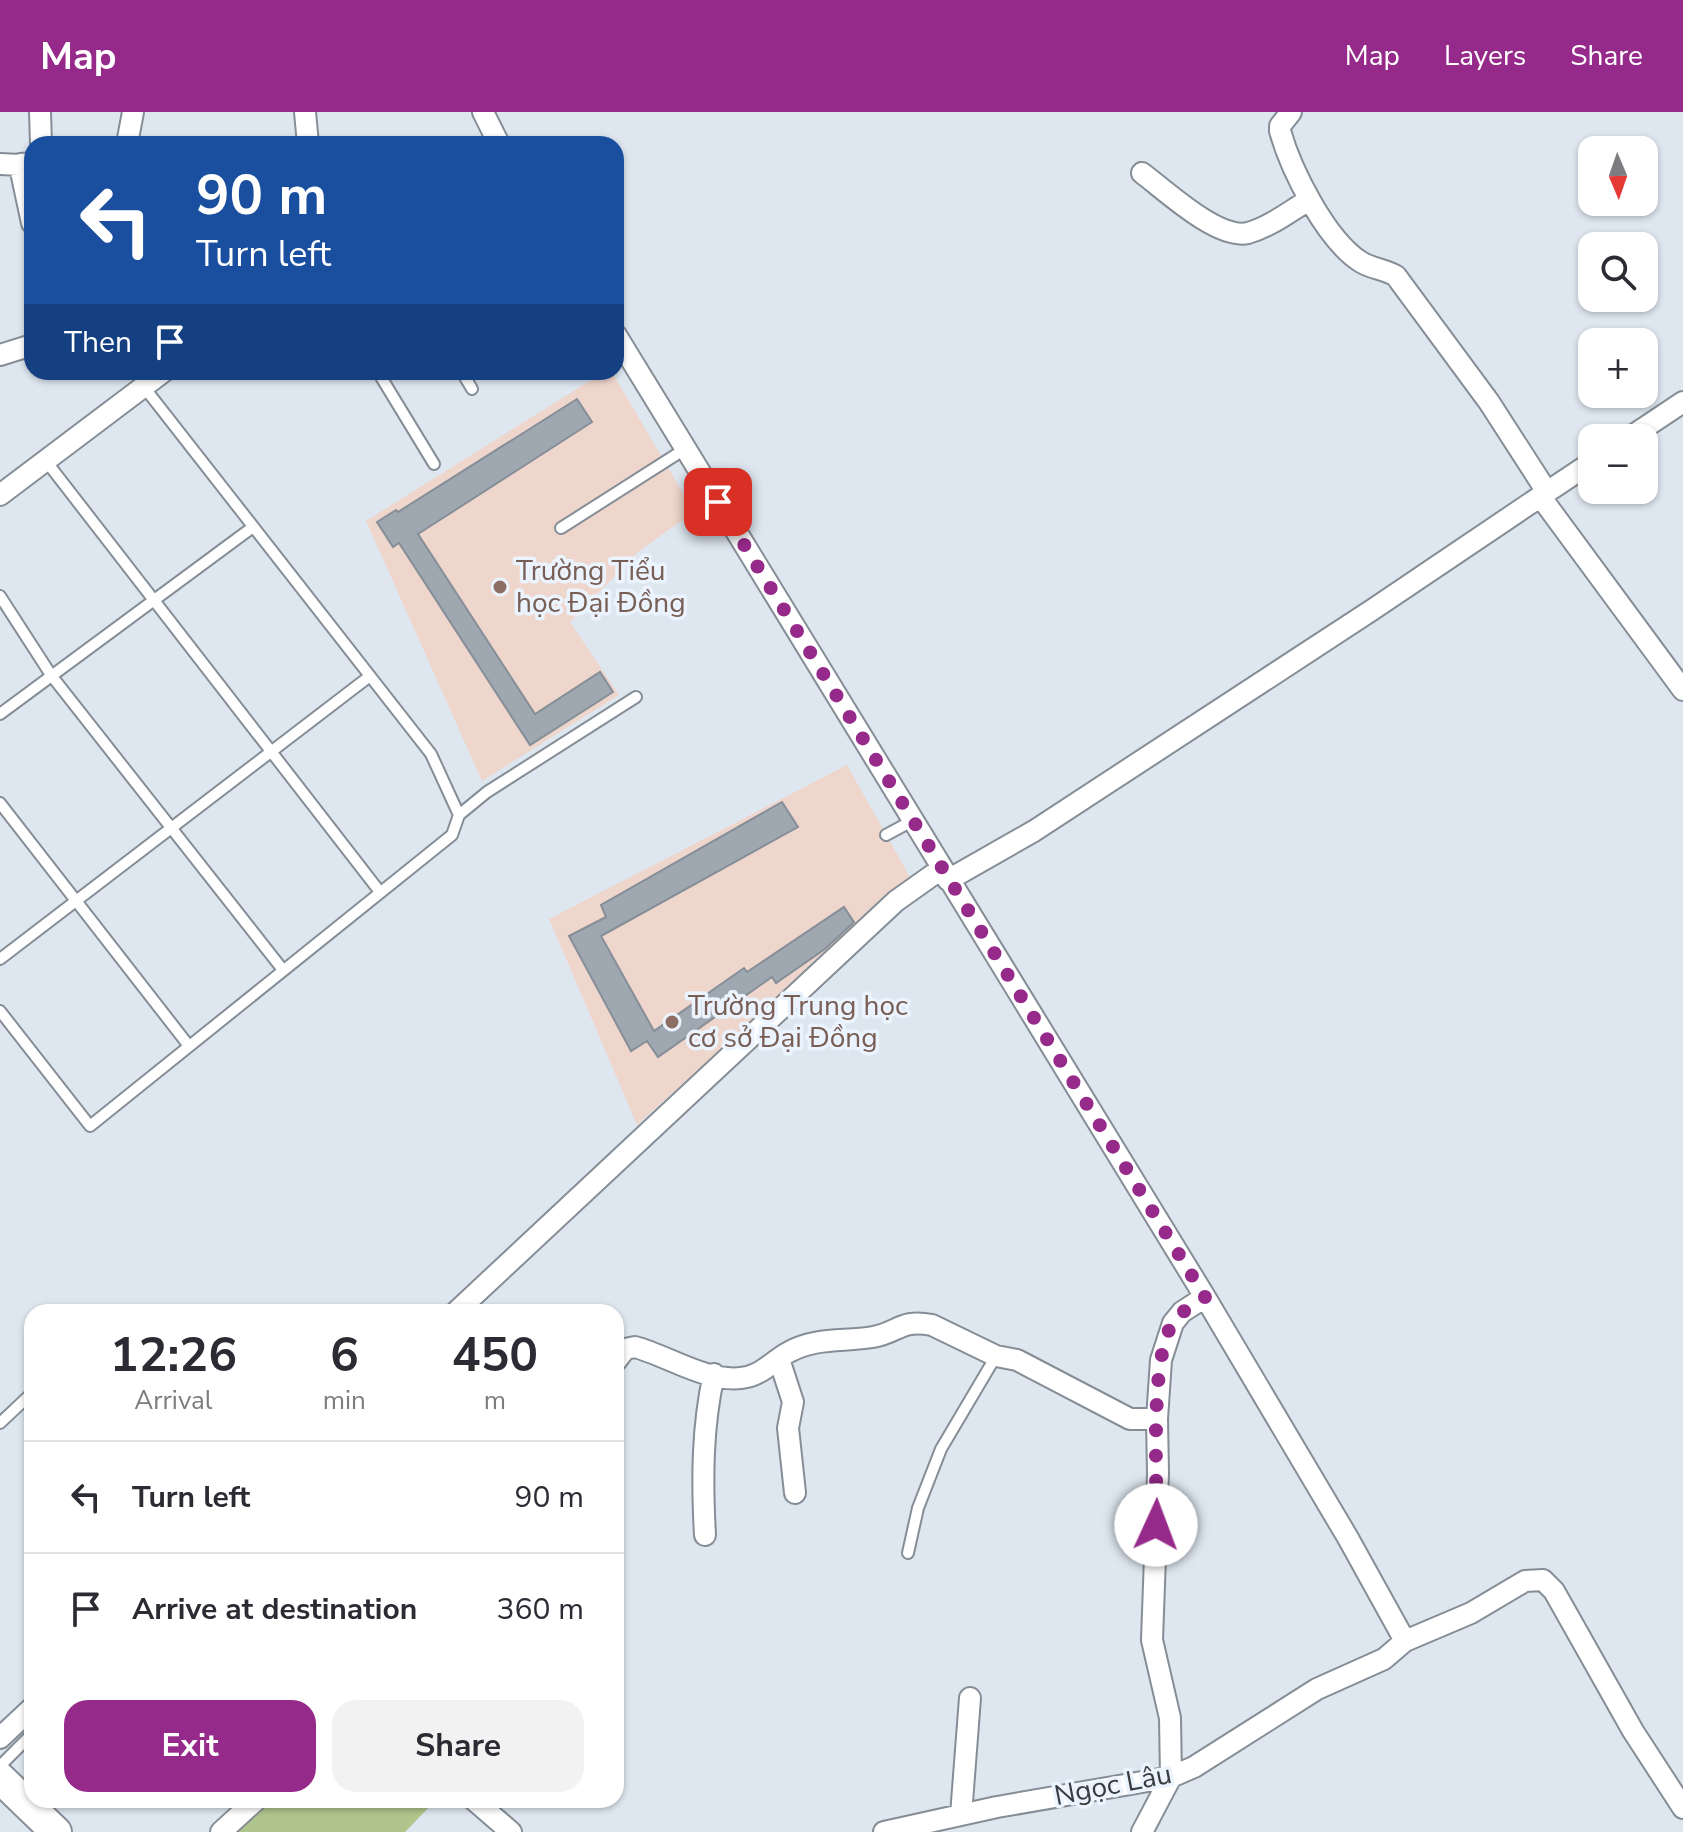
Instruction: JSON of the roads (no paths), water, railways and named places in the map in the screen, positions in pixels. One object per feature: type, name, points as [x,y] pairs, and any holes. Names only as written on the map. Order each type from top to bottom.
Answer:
[{"type":"main road","points":[[0,1778],[24,1801]]},
{"type":"main road","points":[[31,1808],[56,1832]]},
{"type":"street","points":[[40,112],[41,136]]},
{"type":"street","points":[[128,136],[133,112]]},
{"type":"street","points":[[305,112],[307,136]]},
{"type":"street","points":[[483,112],[493,136]]},
{"type":"street","points":[[1291,112],[1280,126],[1280,131],[1309,200],[1357,259],[1396,276],[1489,402],[1544,494],[1683,690]]},
{"type":"street","points":[[17,164],[24,192]]},
{"type":"street","points":[[1142,173],[1198,215],[1233,234],[1262,227],[1309,200]]},
{"type":"street","points":[[0,355],[24,348]]},
{"type":"street","points":[[624,348],[1205,1297],[1348,1538],[1405,1641]]},
{"type":"street","points":[[0,495],[153,380]]},
{"type":"street","points":[[1650,424],[1683,402]]},
{"type":"street","points":[[465,1304],[896,901],[1034,831],[1578,471]]},
{"type":"street","points":[[1142,1832],[1171,1777],[1170,1718],[1152,1640],[1161,1360],[1167,1335],[1177,1317],[1205,1297]]},
{"type":"street","points":[[624,1350],[635,1347],[737,1379],[753,1376],[788,1352],[815,1341],[881,1335],[910,1323],[932,1325],[996,1356],[1017,1360],[1130,1419],[1157,1419]]},
{"type":"street","points":[[779,1359],[793,1402],[788,1430],[795,1493]]},
{"type":"street","points":[[705,1535],[705,1429],[714,1374]]},
{"type":"street","name":"Ngọc Lâu","points":[[884,1832],[1171,1777],[1194,1767],[1317,1689],[1384,1659],[1405,1641],[1471,1613],[1525,1581],[1543,1580],[1554,1591],[1633,1731],[1683,1808]]},
{"type":"street","points":[[961,1815],[970,1698]]},
{"type":"street","points":[[0,1738],[24,1716]]},
{"type":"street","points":[[221,1832],[247,1808]]},
{"type":"street","points":[[483,1808],[511,1832]]},
{"type":"lane","points":[[383,380],[434,464]]},
{"type":"lane","points":[[467,380],[472,389]]},
{"type":"lane","points":[[144,387],[431,754],[459,815]]},
{"type":"lane","points":[[561,528],[685,449]]},
{"type":"lane","points":[[46,461],[380,892]]},
{"type":"lane","points":[[0,714],[253,527]]},
{"type":"lane","points":[[0,596],[51,675],[283,970]]},
{"type":"lane","points":[[0,959],[370,676]]},
{"type":"lane","points":[[0,1011],[90,1126],[452,835],[459,815],[487,792],[636,697]]},
{"type":"lane","points":[[0,803],[189,1046]]},
{"type":"lane","points":[[886,835],[912,821]]},
{"type":"lane","points":[[908,1553],[918,1508],[941,1449],[996,1356]]},
{"type":"lane","points":[[0,1423],[24,1400]]},
{"type":"lane","points":[[0,1766],[24,1742]]},
{"type":"place","name":"Trường Tiểu học Đại Đồng","points":[[500,587]]},
{"type":"place","name":"Trường Trung học cơ sở Đại Đồng","points":[[672,1022]]}]
